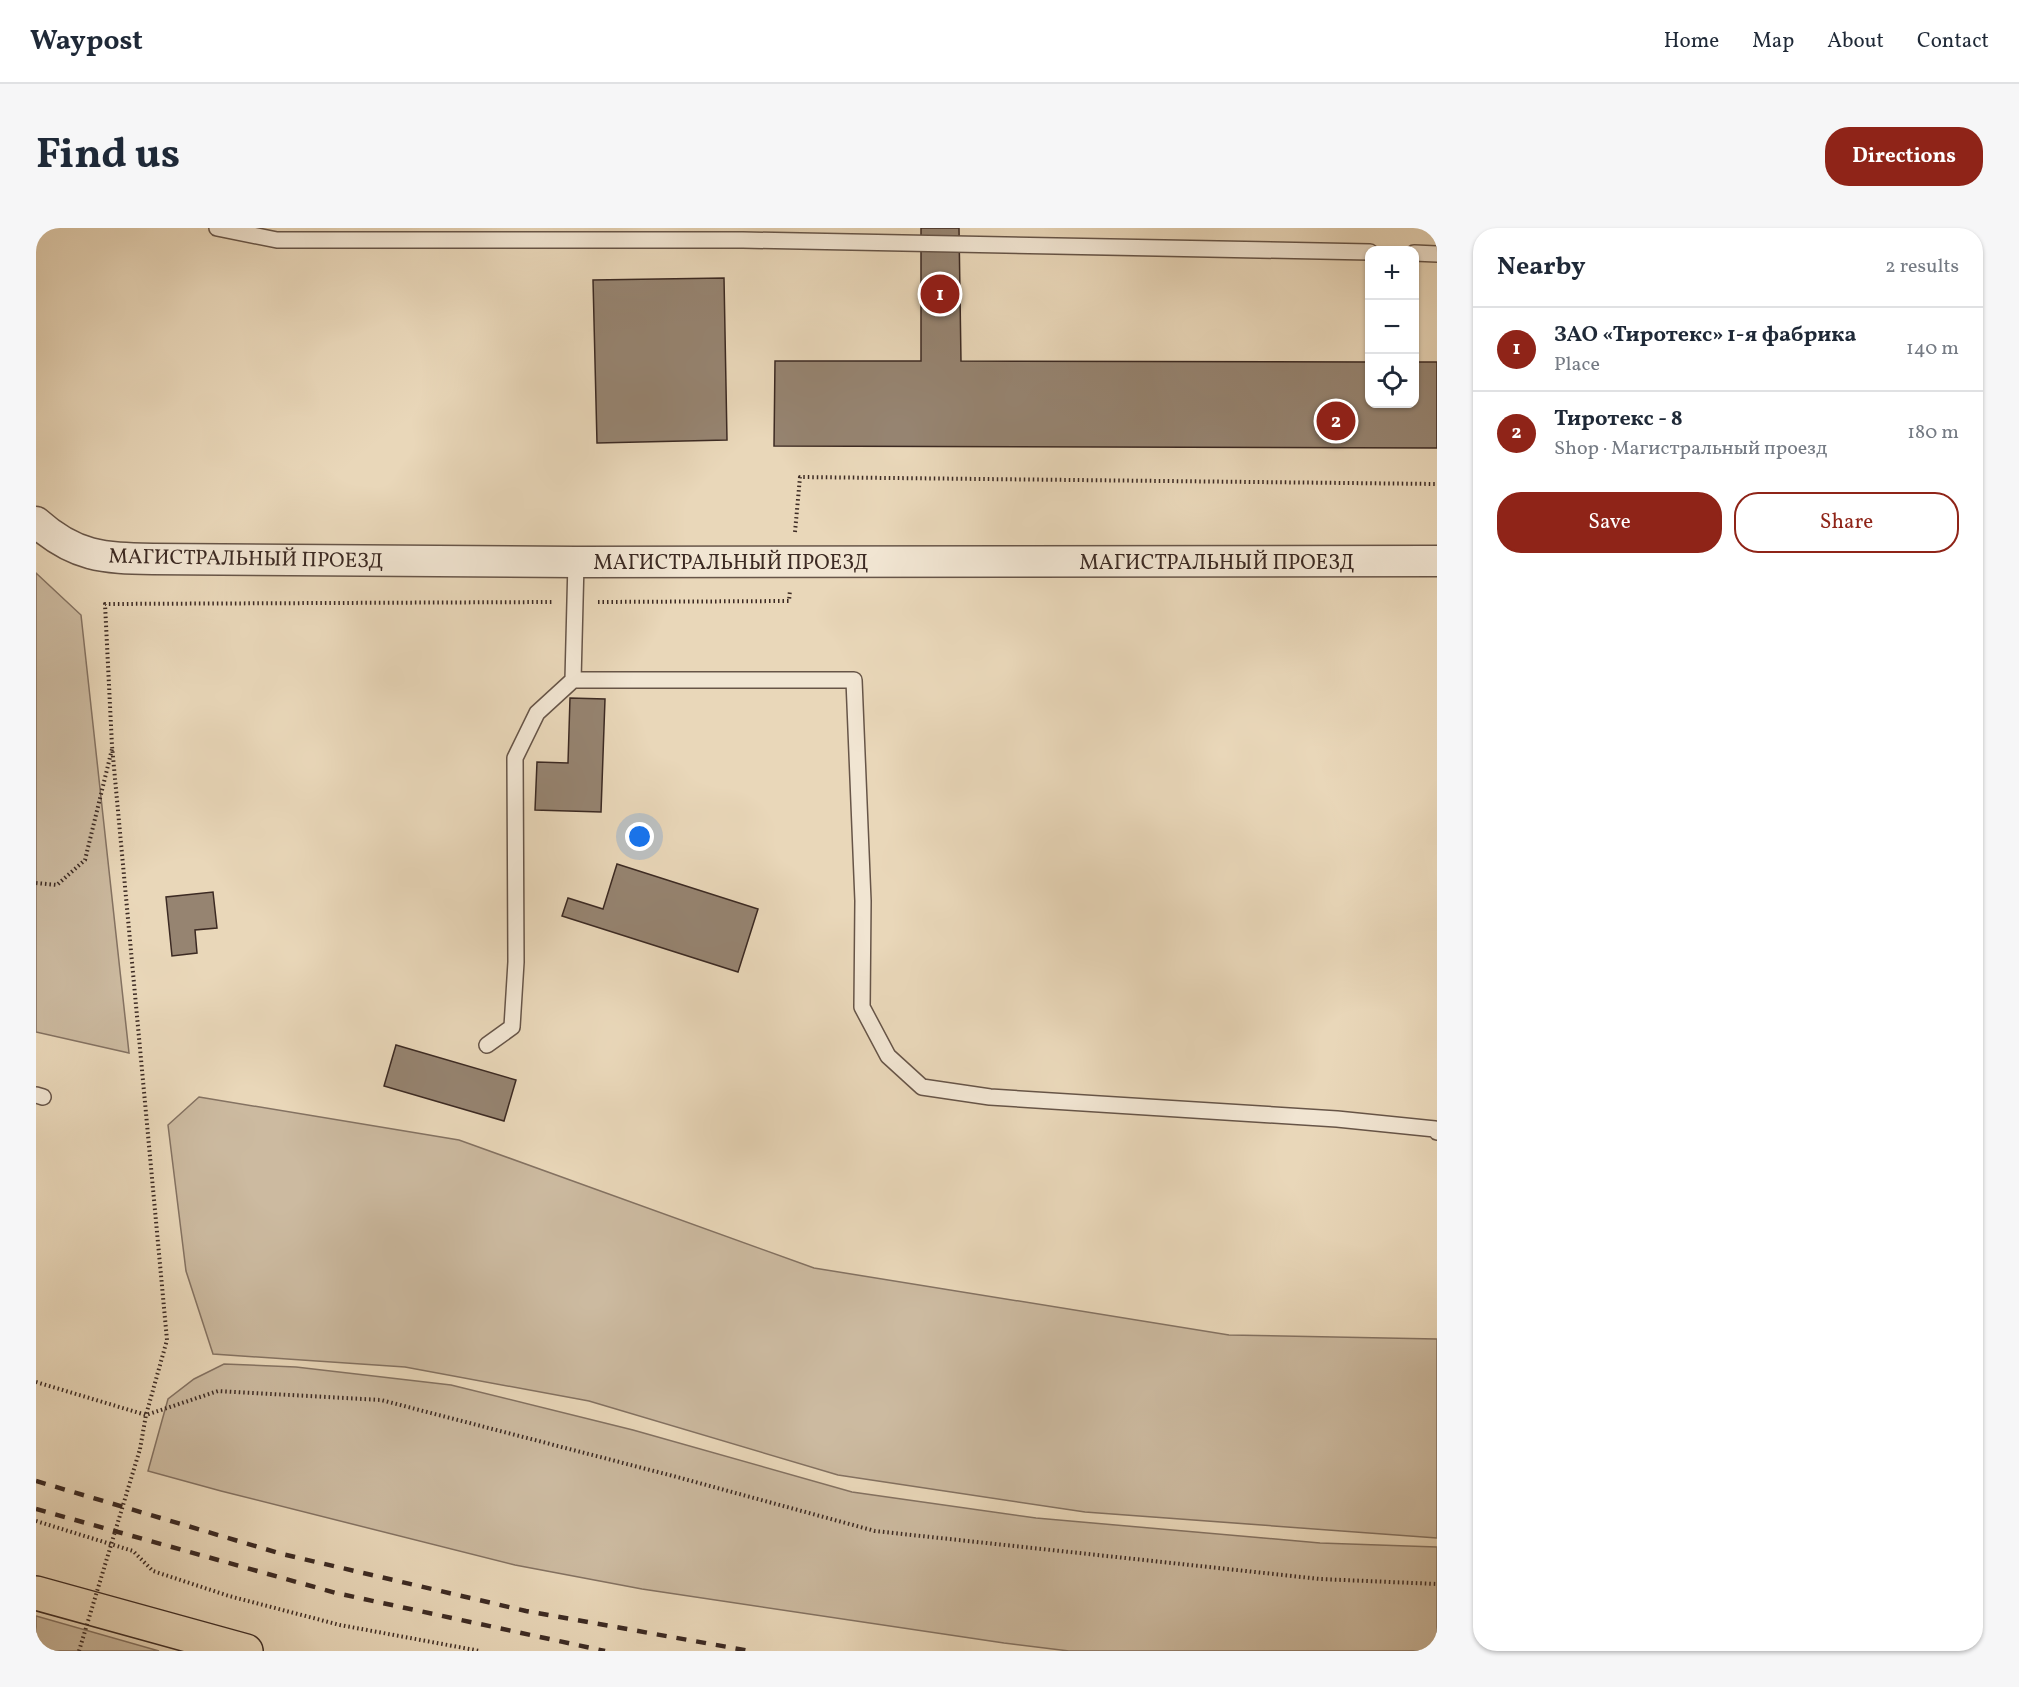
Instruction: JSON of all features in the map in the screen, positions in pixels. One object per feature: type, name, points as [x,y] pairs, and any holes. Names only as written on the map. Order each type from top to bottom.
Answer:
[{"type":"main road","points":[[36,1593],[246,1651]]},
{"type":"street","name":"МАГИСТРАЛЬНЫЙ ПРОЕЗД","points":[[36,522],[52,537],[103,558],[576,562],[1437,561]]},
{"type":"lane","points":[[217,228],[277,240],[743,240],[1365,252]]},
{"type":"lane","points":[[1419,253],[1437,254]]},
{"type":"lane","points":[[573,680],[576,562]]},
{"type":"lane","points":[[487,1044],[512,1027],[516,962],[515,758],[537,713],[573,680],[855,680],[863,901],[862,1007],[888,1056],[922,1087],[990,1097],[1337,1119],[1435,1129],[1437,1132]]},
{"type":"path","points":[[36,883],[57,885],[85,860],[112,746]]},
{"type":"path","points":[[36,1382],[146,1415],[218,1391],[381,1400],[875,1531],[1320,1579],[1437,1584]]},
{"type":"path","points":[[79,1651],[140,1449]]},
{"type":"path","points":[[36,1521],[133,1551],[153,1571],[229,1596],[340,1625],[480,1651]]},
{"type":"shaded area","points":[[36,573],[81,615],[129,1053],[36,1032]]},
{"type":"shaded area","points":[[199,1097],[459,1140],[814,1268],[1229,1335],[1437,1339],[1437,1538],[1085,1512],[838,1475],[589,1401],[405,1367],[213,1354],[186,1271],[168,1125]]},
{"type":"shaded area","points":[[224,1364],[296,1367],[451,1385],[633,1430],[852,1492],[1036,1518],[1320,1543],[1437,1547],[1437,1651],[1069,1651],[1004,1643],[642,1589],[515,1565],[148,1471],[168,1399],[194,1379]]},
{"type":"shaded area","points":[[36,1616],[159,1651],[36,1651]]},
{"type":"building","points":[[921,228],[959,228],[961,361],[1365,362],[1365,408],[1419,408],[1419,362],[1437,362],[1437,448],[774,446],[775,361],[921,361]]},
{"type":"building","points":[[724,278],[727,440],[597,443],[593,280]]},
{"type":"building","points":[[570,698],[605,699],[601,812],[535,810],[537,762],[568,763]]},
{"type":"building","points":[[617,864],[758,909],[738,972],[562,916],[568,898],[603,909]]},
{"type":"building","points":[[213,892],[217,928],[195,930],[197,953],[172,956],[166,897]]},
{"type":"building","points":[[396,1045],[516,1080],[504,1121],[384,1086]]},
{"type":"railway","points":[[36,1481],[282,1554],[526,1611],[750,1651]]},
{"type":"railway","points":[[36,1509],[336,1593],[605,1651]]},
{"type":"place","name":"ЗАО «Тиротекс» 1-я фабрика","points":[[940,294]]},
{"type":"place","name":"Тиротекс - 8","points":[[1336,421]]}]
